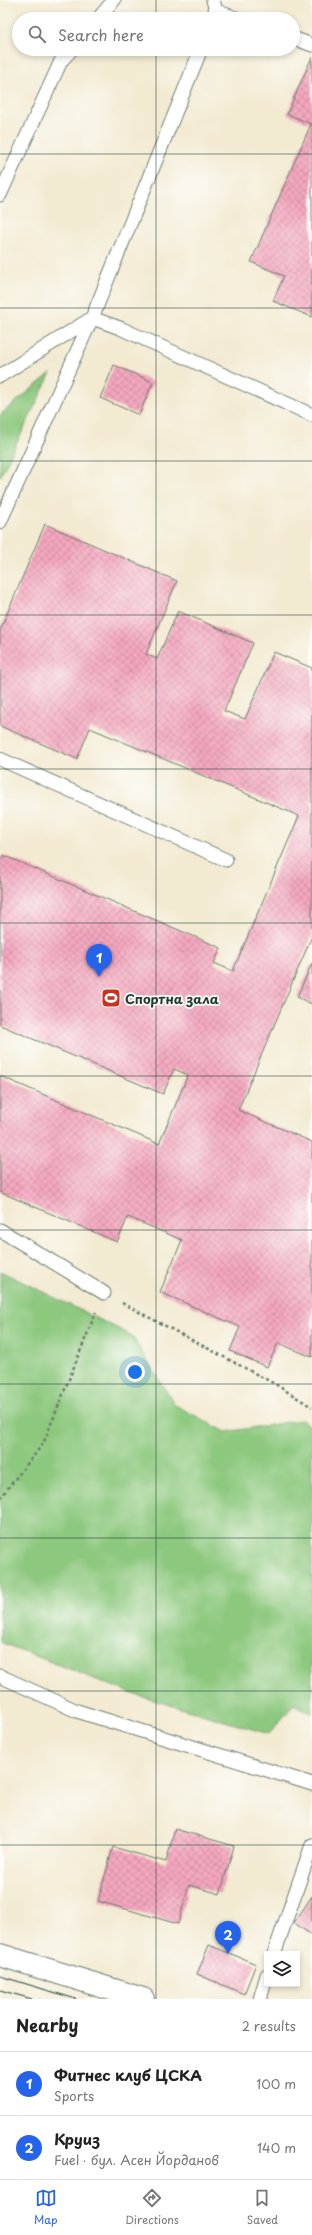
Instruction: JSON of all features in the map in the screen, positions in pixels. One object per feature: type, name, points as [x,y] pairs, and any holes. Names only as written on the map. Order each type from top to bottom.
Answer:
[{"type":"main road","points":[[0,1955],[143,1999]]},
{"type":"lane","points":[[104,12],[114,0]]},
{"type":"lane","points":[[300,41],[312,45]]},
{"type":"lane","points":[[0,195],[61,61],[66,56]]},
{"type":"lane","points":[[0,522],[92,318],[198,56]]},
{"type":"lane","points":[[0,376],[92,318]]},
{"type":"lane","points":[[92,318],[120,328],[312,415]]},
{"type":"lane","points":[[0,758],[226,860]]},
{"type":"lane","points":[[0,1230],[104,1293]]},
{"type":"lane","points":[[0,1676],[77,1711],[312,1784]]},
{"type":"lane","points":[[275,1951],[312,1845]]},
{"type":"lane","points":[[260,1999],[264,1985]]},
{"type":"path","points":[[0,1498],[43,1444],[104,1293],[275,1384],[312,1407]]},
{"type":"green space","points":[[51,373],[0,477],[0,415]]},
{"type":"green space","points":[[0,1271],[131,1335],[175,1405],[226,1432],[301,1420],[312,1427],[312,1714],[294,1704],[269,1734],[133,1694],[0,1642]]},
{"type":"building","points":[[312,57],[312,317],[273,301],[284,276],[251,262],[311,124],[287,114]]},
{"type":"building","points":[[114,365],[153,382],[139,415],[100,398]]},
{"type":"building","points":[[45,524],[177,581],[146,654],[157,659],[178,611],[253,643],[224,711],[245,719],[274,652],[312,668],[312,936],[238,1110],[312,1142],[312,1357],[278,1343],[267,1367],[230,1351],[240,1327],[160,1292],[182,1240],[128,1217],[117,1242],[0,1192],[0,1076],[159,1144],[188,1075],[174,1069],[163,1094],[0,1025],[0,862],[3,855],[221,948],[214,963],[233,971],[299,816],[90,728],[77,759],[0,726],[0,630]]},
{"type":"building","points":[[312,963],[312,1004],[297,997]]},
{"type":"building","points":[[175,1829],[234,1846],[220,1894],[189,1885],[178,1924],[98,1901],[113,1847],[166,1862]]},
{"type":"building","points":[[312,1896],[312,1935],[294,1923]]},
{"type":"building","points":[[209,1945],[256,1964],[244,1994],[197,1974]]},
{"type":"tram line","points":[[0,1976],[76,1999]]},
{"type":"tram line","points":[[0,1990],[32,1999]]},
{"type":"place","name":"Фитнес клуб ЦСКА","points":[[99,977]]},
{"type":"place","name":"Спортна зала","points":[[111,998]]},
{"type":"place","name":"Круиз","points":[[228,1954]]}]
